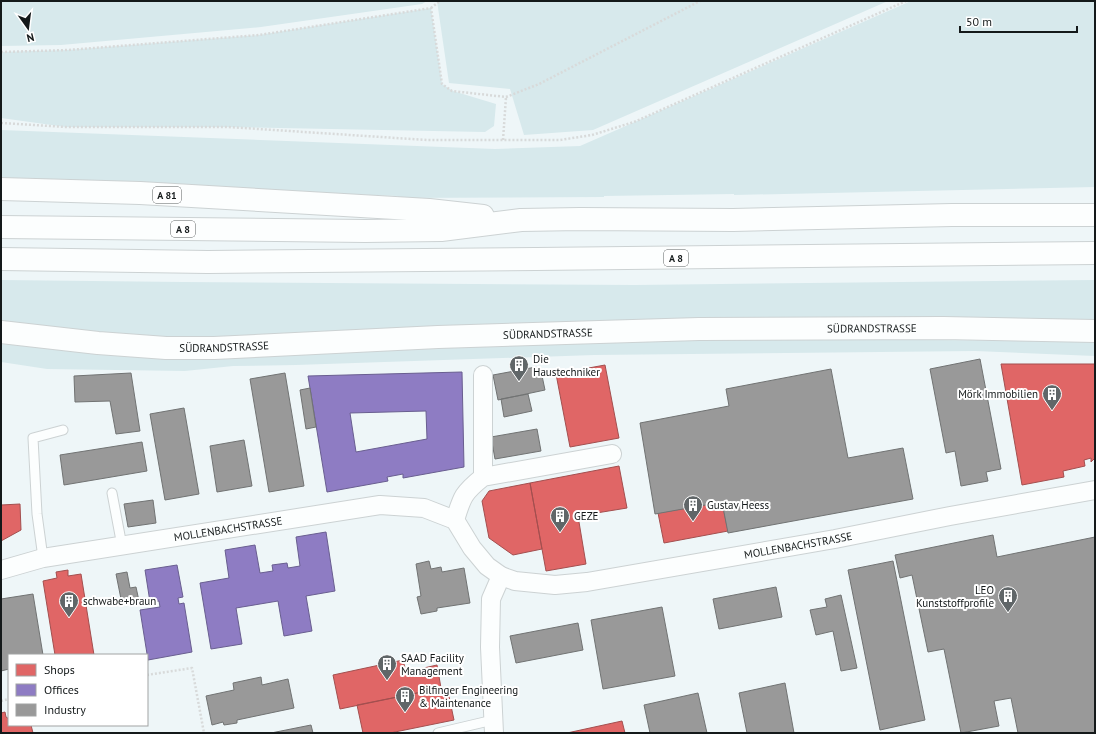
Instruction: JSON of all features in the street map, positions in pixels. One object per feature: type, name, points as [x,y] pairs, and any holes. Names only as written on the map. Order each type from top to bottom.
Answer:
[{"type":"main road","name":"A 81","points":[[1,189],[140,193],[413,209],[521,220]]},
{"type":"main road","name":"A 8","points":[[1,227],[441,230],[521,220],[733,220],[952,215],[1095,215]]},
{"type":"main road","name":"A 8","points":[[1,259],[208,262],[536,260],[1095,253]]},
{"type":"main road","name":"SÜDRANDSTRASSE","points":[[1,332],[98,343],[166,348],[214,348],[438,337],[699,329],[943,328],[1095,331]]},
{"type":"street","points":[[483,376],[483,477]]},
{"type":"street","points":[[455,520],[462,499],[469,488],[483,477],[612,454]]},
{"type":"street","name":"MOLLENBACHSTRASSE","points":[[1,570],[43,558],[380,505],[424,508],[455,520],[472,548],[487,566],[501,576],[515,581],[554,584],[587,582],[835,539],[950,516],[1095,490]]},
{"type":"street","points":[[493,727],[490,647],[491,599],[501,576]]},
{"type":"lane","points":[[43,558],[37,514],[33,438],[63,430]]},
{"type":"lane","points":[[112,493],[122,546]]},
{"type":"lane","points":[[438,733],[493,727]]},
{"type":"path","points":[[1,52],[68,50],[259,35],[431,8],[440,1]]},
{"type":"path","points":[[431,8],[442,84],[452,91],[506,97],[539,84],[700,1]]},
{"type":"path","points":[[1,123],[66,127],[228,127],[427,140],[560,140],[592,135],[634,122],[906,1]]},
{"type":"path","points":[[502,140],[506,97]]},
{"type":"path","points":[[148,675],[192,668],[204,733]]},
{"type":"shaded area","points":[[1,1],[427,1],[422,4],[261,27],[61,45],[1,46]]},
{"type":"shaded area","points":[[437,1],[888,1],[593,130],[524,135],[510,89],[449,83]]},
{"type":"shaded area","points":[[911,1],[1095,1],[1095,187],[734,195],[398,198],[398,196],[115,181],[1,178],[1,130],[495,149],[580,146]]},
{"type":"shaded area","points":[[431,8],[442,84],[453,91],[496,104],[494,126],[485,132],[228,127],[66,127],[1,118],[1,52],[68,50],[259,35]]},
{"type":"shaded area","points":[[1,280],[635,285],[1095,280],[1095,325],[178,340],[1,323]]},
{"type":"shaded area","points":[[736,339],[1095,341],[1095,356],[975,351],[594,355],[233,366],[185,371],[47,369],[1,362],[1,344],[137,356]]},
{"type":"building: Shops","name":"Mörk Immobilien","points":[[1001,364],[1095,364],[1095,458],[1091,462],[1091,458],[1084,460],[1085,466],[1063,471],[1064,477],[1022,485]]},
{"type":"building: Shops","points":[[605,365],[619,438],[570,447],[556,374]]},
{"type":"building: Shops","name":"GEZE","points":[[619,466],[627,508],[578,516],[586,564],[546,571],[530,483]]},
{"type":"building: Shops","points":[[530,483],[542,549],[513,555],[489,538],[482,501],[489,491]]},
{"type":"building: Shops","name":"Gustav Heess","points":[[722,502],[728,531],[664,543],[658,513]]},
{"type":"building: Shops","points":[[20,504],[21,530],[1,541],[1,505]]},
{"type":"building: Shops","name":"schwabe+braun","points":[[68,570],[68,576],[81,574],[94,654],[55,654],[43,581],[57,578],[56,572]]},
{"type":"building: Shops","name":"SAAD Facility Management","points":[[403,660],[406,672],[437,665],[441,688],[340,709],[333,675]]},
{"type":"building: Shops","name":"Bilfinger Engineering & Maintenance","points":[[447,687],[454,720],[390,733],[363,733],[357,705]]},
{"type":"building: Shops","points":[[5,712],[6,717],[8,718],[8,726],[31,726],[33,733],[1,733],[1,713]]},
{"type":"building: Shops","points":[[622,721],[625,733],[567,733]]},
{"type":"building: Offices","points":[[462,372],[464,467],[403,478],[403,474],[387,477],[388,481],[327,492],[308,376]],"holes":[[[426,411],[427,439],[356,452],[350,413]]]},
{"type":"building: Offices","points":[[326,532],[335,591],[306,596],[312,631],[284,636],[278,601],[236,608],[242,644],[211,649],[200,583],[229,578],[225,550],[255,545],[260,573],[273,571],[272,565],[287,563],[288,568],[300,566],[296,537]]},
{"type":"building: Offices","points":[[177,565],[183,597],[178,598],[179,604],[184,603],[192,652],[148,660],[140,610],[160,607],[159,601],[150,602],[145,570]]},
{"type":"building: Industry","points":[[980,359],[1001,469],[986,472],[988,481],[961,486],[955,451],[946,453],[930,369]]},
{"type":"building: Industry","name":"Die Haustechniker","points":[[536,367],[541,371],[545,390],[498,400],[493,375]]},
{"type":"building: Industry","points":[[831,369],[848,458],[903,448],[913,499],[728,533],[722,502],[655,514],[640,423],[729,406],[726,389]]},
{"type":"building: Industry","points":[[131,373],[140,431],[116,434],[110,401],[75,402],[74,376]]},
{"type":"building: Industry","points":[[285,373],[304,486],[269,492],[250,379]]},
{"type":"building: Industry","points":[[310,388],[316,427],[306,429],[300,390]]},
{"type":"building: Industry","points":[[528,394],[532,411],[504,417],[501,399]]},
{"type":"building: Industry","points":[[184,408],[199,494],[165,500],[150,414]]},
{"type":"building: Industry","points":[[537,429],[541,451],[495,459],[491,437]]},
{"type":"building: Industry","points":[[244,440],[252,486],[217,492],[210,446]]},
{"type":"building: Industry","points":[[142,442],[147,471],[64,485],[60,455]]},
{"type":"building: Industry","points":[[153,500],[156,523],[128,527],[124,504]]},
{"type":"building: Industry","name":"LEO Kunststoffprofile","points":[[993,535],[997,557],[1095,537],[1095,733],[1018,733],[1011,698],[994,701],[999,726],[961,733],[944,649],[928,652],[912,575],[900,578],[895,555]]},
{"type":"building: Industry","points":[[429,561],[431,569],[441,567],[442,572],[464,568],[470,603],[437,608],[437,611],[421,614],[417,597],[421,596],[416,564]]},
{"type":"building: Industry","points":[[893,561],[925,720],[880,730],[848,570]]},
{"type":"building: Industry","points":[[127,572],[130,588],[136,587],[139,601],[122,604],[116,574]]},
{"type":"building: Industry","points":[[776,587],[782,617],[719,629],[713,599]]},
{"type":"building: Industry","points":[[33,594],[43,654],[8,654],[8,669],[1,671],[1,599]]},
{"type":"building: Industry","points":[[841,595],[857,668],[841,671],[833,631],[816,635],[810,610],[827,607],[825,599]]},
{"type":"building: Industry","points":[[662,607],[675,676],[603,689],[591,620]]},
{"type":"building: Industry","points":[[578,623],[583,650],[516,663],[510,636]]},
{"type":"building: Industry","points":[[261,677],[262,685],[288,679],[294,708],[237,720],[237,723],[224,725],[223,722],[212,725],[206,696],[234,690],[233,683]]},
{"type":"building: Industry","points":[[785,683],[794,733],[747,733],[739,693]]},
{"type":"building: Industry","points":[[698,693],[707,733],[650,733],[644,705]]},
{"type":"building: Industry","points":[[311,725],[313,733],[271,733]]},
{"type":"place","name":"Die Haustechniker","points":[[519,382]]},
{"type":"place","name":"Mörk Immobilien","points":[[1052,411]]},
{"type":"place","name":"Gustav Heess","points":[[693,522]]},
{"type":"place","name":"GEZE","points":[[560,533]]},
{"type":"place","name":"LEO Kunststoffprofile","points":[[1008,613]]},
{"type":"place","name":"schwabe+braun","points":[[69,618]]},
{"type":"place","name":"SAAD Facility Management","points":[[387,681]]},
{"type":"place","name":"Bilfinger Engineering & Maintenance","points":[[405,713]]}]
